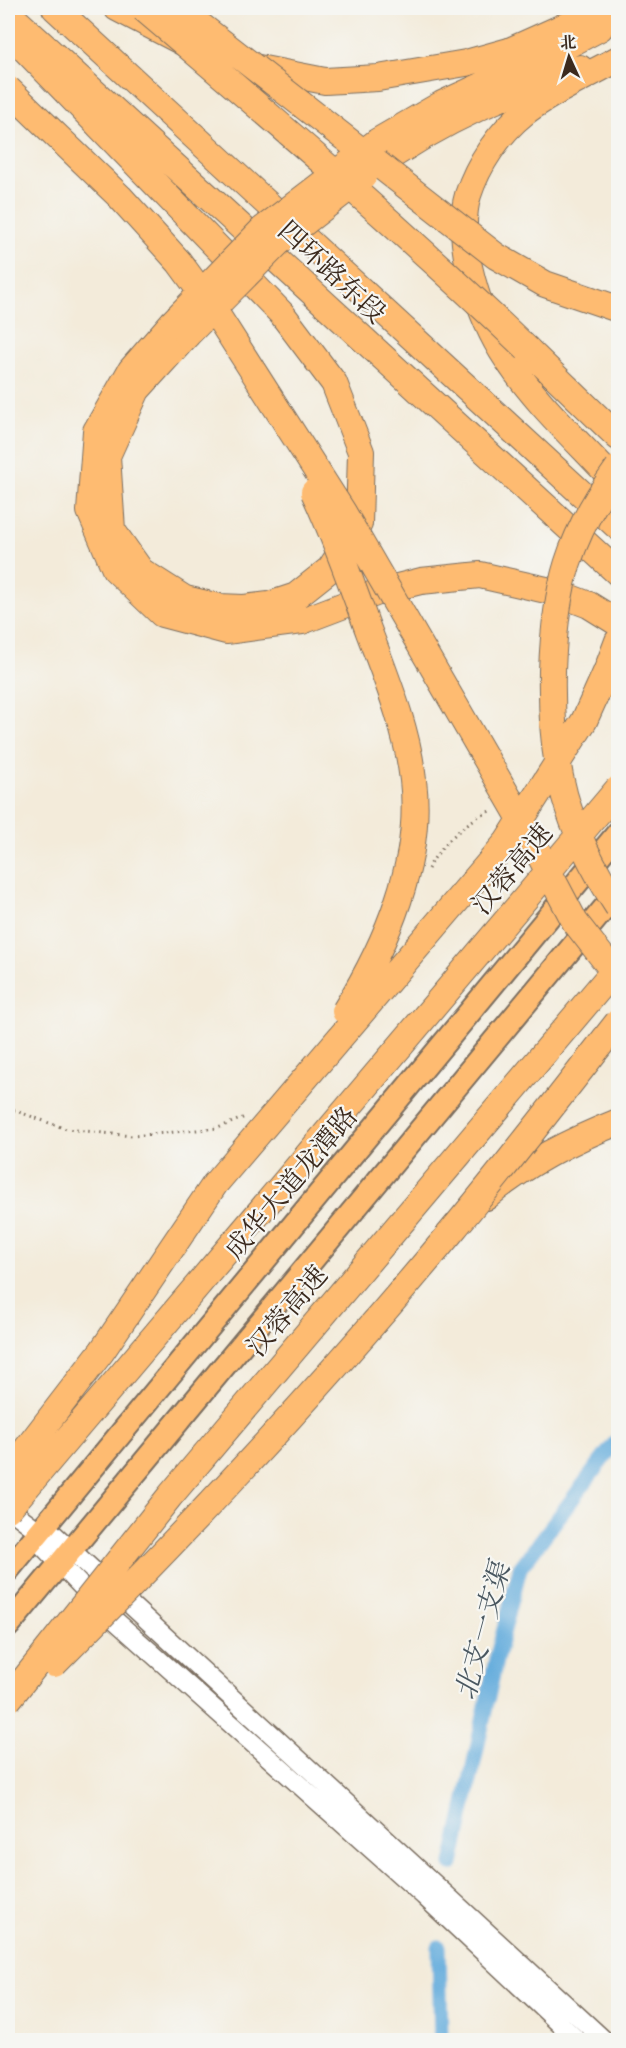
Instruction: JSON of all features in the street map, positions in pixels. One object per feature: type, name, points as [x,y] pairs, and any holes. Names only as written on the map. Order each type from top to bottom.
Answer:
[{"type":"highway","name":"四环路东段","points":[[55,8],[618,527]]},
{"type":"highway","points":[[117,8],[217,60],[325,81],[378,78],[466,63],[509,51],[576,21],[618,8]]},
{"type":"highway","points":[[143,8],[426,253],[618,437]]},
{"type":"highway","points":[[178,8],[496,256],[545,284],[618,309]]},
{"type":"highway","name":"四环路东段","points":[[8,13],[618,573]]},
{"type":"highway","points":[[8,32],[282,314],[334,383],[361,452],[359,524],[330,569],[296,596],[268,605],[244,608],[219,607],[186,600],[141,572],[112,530],[107,456],[137,390],[179,329],[263,229],[386,148],[442,104],[549,55],[618,17]]},
{"type":"highway","points":[[386,148],[429,132],[547,79],[618,57]]},
{"type":"highway","points":[[618,57],[525,112],[494,143],[468,195],[465,232],[468,266],[479,303],[507,359],[546,407],[618,485]]},
{"type":"highway","points":[[8,89],[120,197],[179,262],[239,351],[348,522],[518,814],[575,922],[618,977]]},
{"type":"highway","points":[[179,329],[131,370],[96,430],[90,512],[115,569],[162,614],[226,631],[302,621],[381,591],[421,581],[480,575],[555,592],[589,605],[618,623]]},
{"type":"highway","points":[[8,1473],[102,1351],[215,1184],[337,1024],[371,964],[396,904],[409,862],[415,820],[413,780],[403,725],[343,562],[298,455],[239,351]]},
{"type":"highway","points":[[618,468],[599,494],[564,567],[556,609],[551,707],[556,768],[565,803],[581,844],[618,907]]},
{"type":"highway","points":[[215,1184],[507,842],[584,721],[618,641]]},
{"type":"highway","name":"汉蓉高速","points":[[8,1508],[618,789]]},
{"type":"highway","name":"汉蓉高速","points":[[8,1700],[170,1496],[618,966]]},
{"type":"highway","points":[[452,1231],[618,1022]]},
{"type":"highway","points":[[8,1715],[54,1664],[194,1523],[480,1202],[531,1163],[577,1138],[618,1122]]},
{"type":"main road","name":"成华大道龙潭路","points":[[8,1570],[617,834]]},
{"type":"main road","points":[[8,1626],[618,892]]},
{"type":"street","points":[[8,1508],[40,1532],[604,2040]]},
{"type":"street","points":[[64,1556],[109,1615],[424,1896],[577,2040]]},
{"type":"path","points":[[426,875],[430,864],[455,836],[484,813],[495,810]]},
{"type":"path","points":[[8,1108],[66,1129],[132,1136],[218,1128],[249,1115]]},
{"type":"waterway","name":"北支一支渠","points":[[452,1864],[496,1660],[520,1568],[618,1439]]},
{"type":"waterway","name":"北支一支渠","points":[[439,1947],[441,2040]]}]
